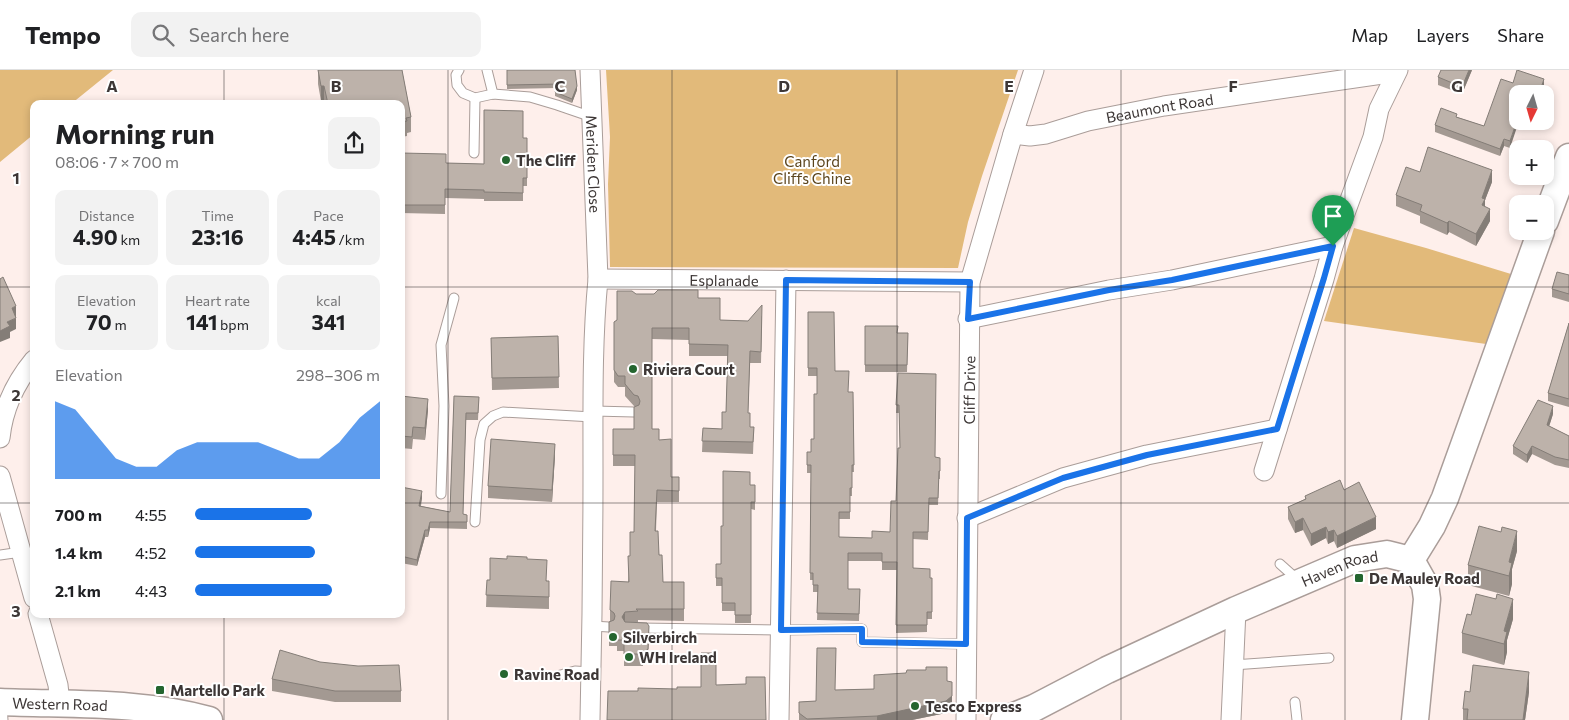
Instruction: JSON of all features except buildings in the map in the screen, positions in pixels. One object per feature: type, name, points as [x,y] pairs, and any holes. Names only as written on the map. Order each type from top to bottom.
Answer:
[{"type":"main road","points":[[1554,197],[1569,157]]},
{"type":"main road","points":[[1415,720],[1427,599],[1425,585],[1412,560],[1432,526],[1445,498],[1538,240]]},
{"type":"main road","name":"Haven Road","points":[[1004,720],[1034,708],[1107,670],[1236,610],[1354,559],[1387,554],[1412,560]]},
{"type":"main road","name":"Western Road","points":[[2,708],[60,703],[139,708],[172,712],[199,719]]},
{"type":"street","name":"Meriden Close","points":[[590,70],[596,272]]},
{"type":"street","name":"Cliff Drive","points":[[966,720],[968,319],[970,282],[1013,134],[1034,70]]},
{"type":"street","name":"Beaumont Road","points":[[1013,134],[1030,136],[1046,134],[1088,121],[1164,106],[1397,71]]},
{"type":"street","points":[[1264,470],[1333,246],[1373,137],[1379,109],[1397,71]]},
{"type":"street","points":[[968,319],[1100,292],[1172,280],[1333,246]]},
{"type":"street","points":[[590,720],[591,672],[600,627],[593,414],[596,272]]},
{"type":"street","name":"Esplanade","points":[[596,272],[786,280],[970,282]]},
{"type":"street","points":[[779,720],[786,280]]},
{"type":"street","points":[[0,438],[3,418],[11,395],[30,365]]},
{"type":"street","points":[[967,518],[1063,478],[1147,455],[1277,429]]},
{"type":"street","points":[[0,476],[30,584]]},
{"type":"street","points":[[1231,720],[1236,610]]},
{"type":"street","points":[[39,618],[58,686],[60,703]]},
{"type":"lane","points":[[459,70],[456,75],[457,85],[463,93],[475,98],[493,94],[530,97],[592,117]]},
{"type":"lane","points":[[487,70],[493,94]]},
{"type":"lane","points":[[474,153],[475,98]]},
{"type":"lane","points":[[441,494],[444,406],[441,345],[454,298]]},
{"type":"lane","points":[[475,522],[480,440],[484,424],[492,416],[503,412],[593,414],[634,412]]},
{"type":"lane","points":[[0,555],[21,552]]},
{"type":"lane","points":[[1280,564],[1301,582]]},
{"type":"lane","points":[[628,628],[862,629],[862,642],[966,644]]},
{"type":"lane","points":[[1233,665],[1329,658]]},
{"type":"lane","points":[[557,676],[575,671],[591,672]]},
{"type":"lane","points":[[1295,702],[1298,720]]},
{"type":"green space","points":[[0,70],[113,70],[76,100],[30,100],[30,137],[0,162]]},
{"type":"green space","name":"Canford Cliffs Chine","points":[[606,70],[1018,70],[968,222],[958,268],[610,267],[608,184],[610,137]]},
{"type":"green space","points":[[1354,228],[1511,274],[1486,344],[1324,321]]},
{"type":"place","name":"The Cliff","points":[[506,160]]},
{"type":"place","name":"Riviera Court","points":[[633,369]]},
{"type":"place","name":"De Mauley Road","points":[[1359,578]]},
{"type":"place","name":"Silverbirch","points":[[613,637]]},
{"type":"place","name":"WH Ireland","points":[[629,657]]},
{"type":"place","name":"Ravine Road","points":[[504,674]]},
{"type":"place","name":"Martello Park","points":[[160,690]]},
{"type":"place","name":"Tesco Express","points":[[915,706]]},
{"type":"route","points":[[1333,246],[1277,429],[1147,455],[1063,478],[967,518],[966,644],[862,642],[862,629],[781,630],[786,280],[970,282],[968,319],[1109,290],[1172,280],[1333,246]]}]
